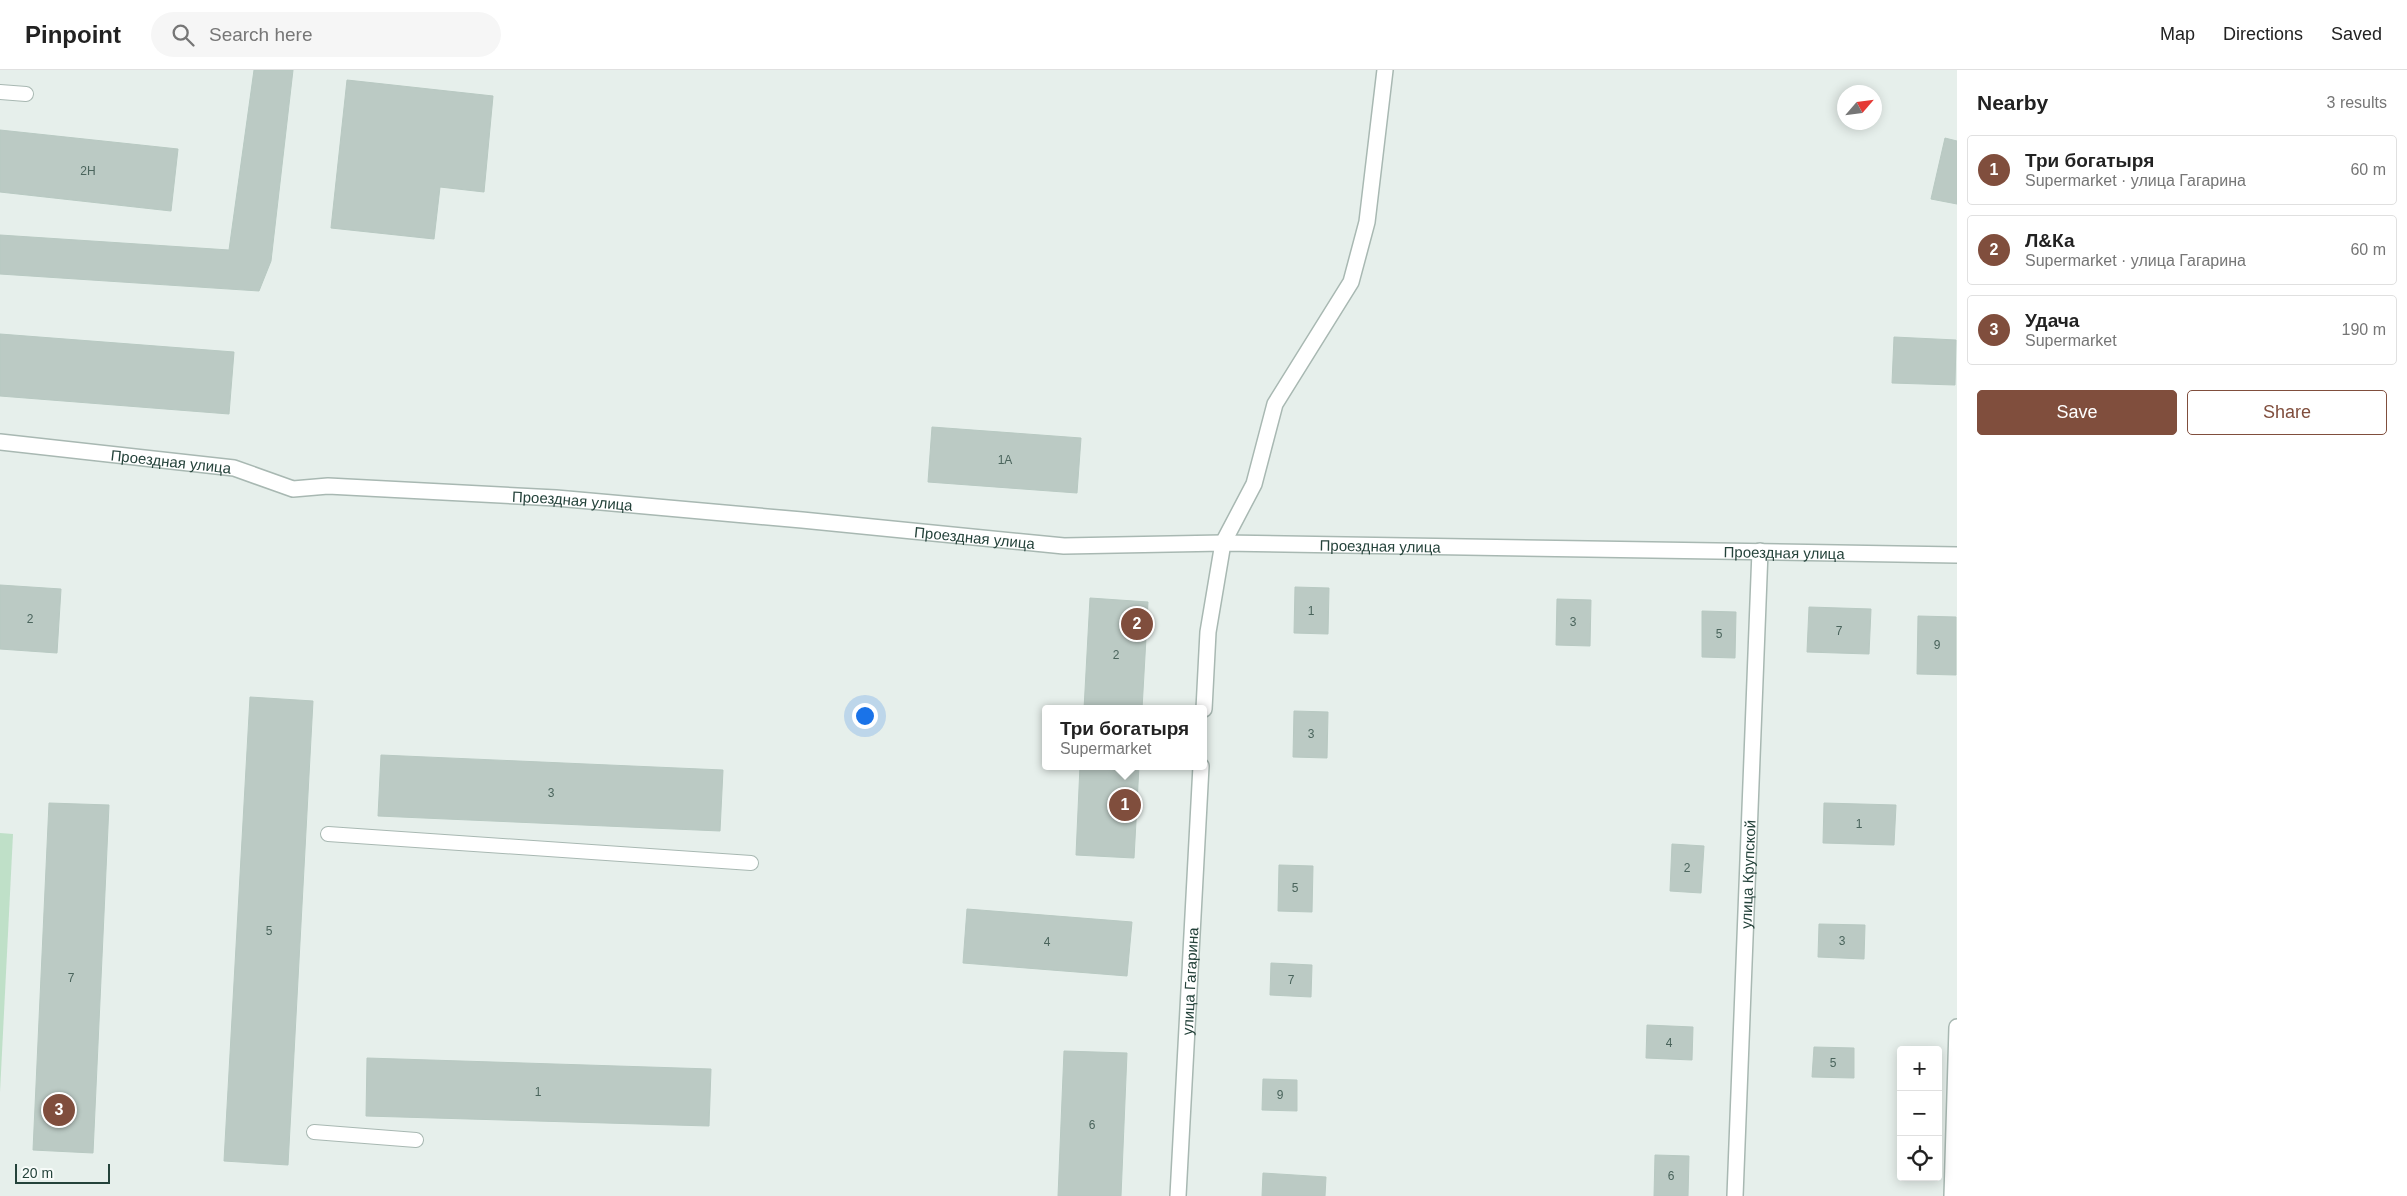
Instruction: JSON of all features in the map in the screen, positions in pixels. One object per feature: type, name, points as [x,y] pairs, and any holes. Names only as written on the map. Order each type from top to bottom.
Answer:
[{"type":"street","points":[[1204,705],[1208,632],[1223,542],[1254,484],[1275,404],[1351,282],[1367,222],[1385,70]]},
{"type":"street","name":"Проездная улица","points":[[0,442],[234,468],[293,489],[328,486],[556,498],[1064,546],[1223,542],[1957,555]]},
{"type":"street","name":"улица Крупской","points":[[1735,1196],[1760,551]]},
{"type":"street","name":"улица Гагарина","points":[[1178,1196],[1201,770]]},
{"type":"street","points":[[1952,1196],[1957,1027]]},
{"type":"lane","points":[[0,92],[26,94]]},
{"type":"lane","points":[[328,834],[751,863]]},
{"type":"lane","points":[[314,1132],[416,1140]]},
{"type":"green space","points":[[0,833],[13,834],[0,1092]]},
{"type":"building","points":[[254,70],[293,70],[271,261],[259,291],[0,274],[0,235],[229,250]]},
{"type":"building","points":[[347,80],[493,96],[484,192],[440,187],[434,239],[331,228]]},
{"type":"building","points":[[0,130],[178,149],[171,211],[0,192]]},
{"type":"building","points":[[1945,138],[1957,141],[1957,204],[1931,199]]},
{"type":"building","points":[[0,334],[234,352],[229,414],[0,396]]},
{"type":"building","points":[[1894,337],[1956,340],[1955,385],[1892,383]]},
{"type":"building","points":[[932,427],[1081,438],[1077,493],[928,482]]},
{"type":"building","points":[[0,585],[61,589],[57,653],[0,649]]},
{"type":"building","points":[[1295,587],[1329,588],[1328,634],[1294,633]]},
{"type":"building","points":[[1090,598],[1148,602],[1142,705],[1084,705]]},
{"type":"building","points":[[1557,599],[1591,600],[1590,646],[1556,645]]},
{"type":"building","points":[[1809,607],[1871,609],[1869,654],[1807,652]]},
{"type":"building","points":[[1702,611],[1736,612],[1735,658],[1702,657]]},
{"type":"building","points":[[1918,616],[1956,617],[1956,675],[1917,674]]},
{"type":"building","points":[[250,697],[313,701],[288,1165],[224,1161]]},
{"type":"building","points":[[1294,711],[1328,712],[1327,758],[1293,757]]},
{"type":"building","points":[[381,755],[723,770],[720,831],[378,816]]},
{"type":"building","points":[[1080,770],[1139,770],[1134,858],[1076,855]]},
{"type":"building","points":[[49,803],[109,805],[93,1153],[33,1150]]},
{"type":"building","points":[[1824,803],[1896,805],[1894,845],[1823,843]]},
{"type":"building","points":[[1672,844],[1704,846],[1701,893],[1670,891]]},
{"type":"building","points":[[1279,865],[1313,866],[1312,912],[1278,911]]},
{"type":"building","points":[[967,909],[1132,922],[1127,976],[963,963]]},
{"type":"building","points":[[1819,924],[1865,925],[1864,959],[1818,957]]},
{"type":"building","points":[[1271,963],[1312,965],[1311,997],[1270,995]]},
{"type":"building","points":[[1647,1025],[1693,1027],[1692,1060],[1646,1058]]},
{"type":"building","points":[[1814,1047],[1854,1048],[1854,1078],[1812,1077]]},
{"type":"building","points":[[1064,1051],[1127,1053],[1121,1196],[1058,1196]]},
{"type":"building","points":[[367,1058],[711,1069],[709,1126],[366,1116]]},
{"type":"building","points":[[1263,1079],[1297,1080],[1297,1111],[1262,1110]]},
{"type":"building","points":[[1655,1155],[1689,1156],[1688,1196],[1654,1196]]},
{"type":"building","points":[[1263,1173],[1326,1177],[1325,1196],[1262,1196]]},
{"type":"place","name":"Л&Ка","points":[[1137,624]]},
{"type":"place","name":"Три богатыря","points":[[1125,805]]},
{"type":"place","name":"Удача","points":[[59,1110]]}]
